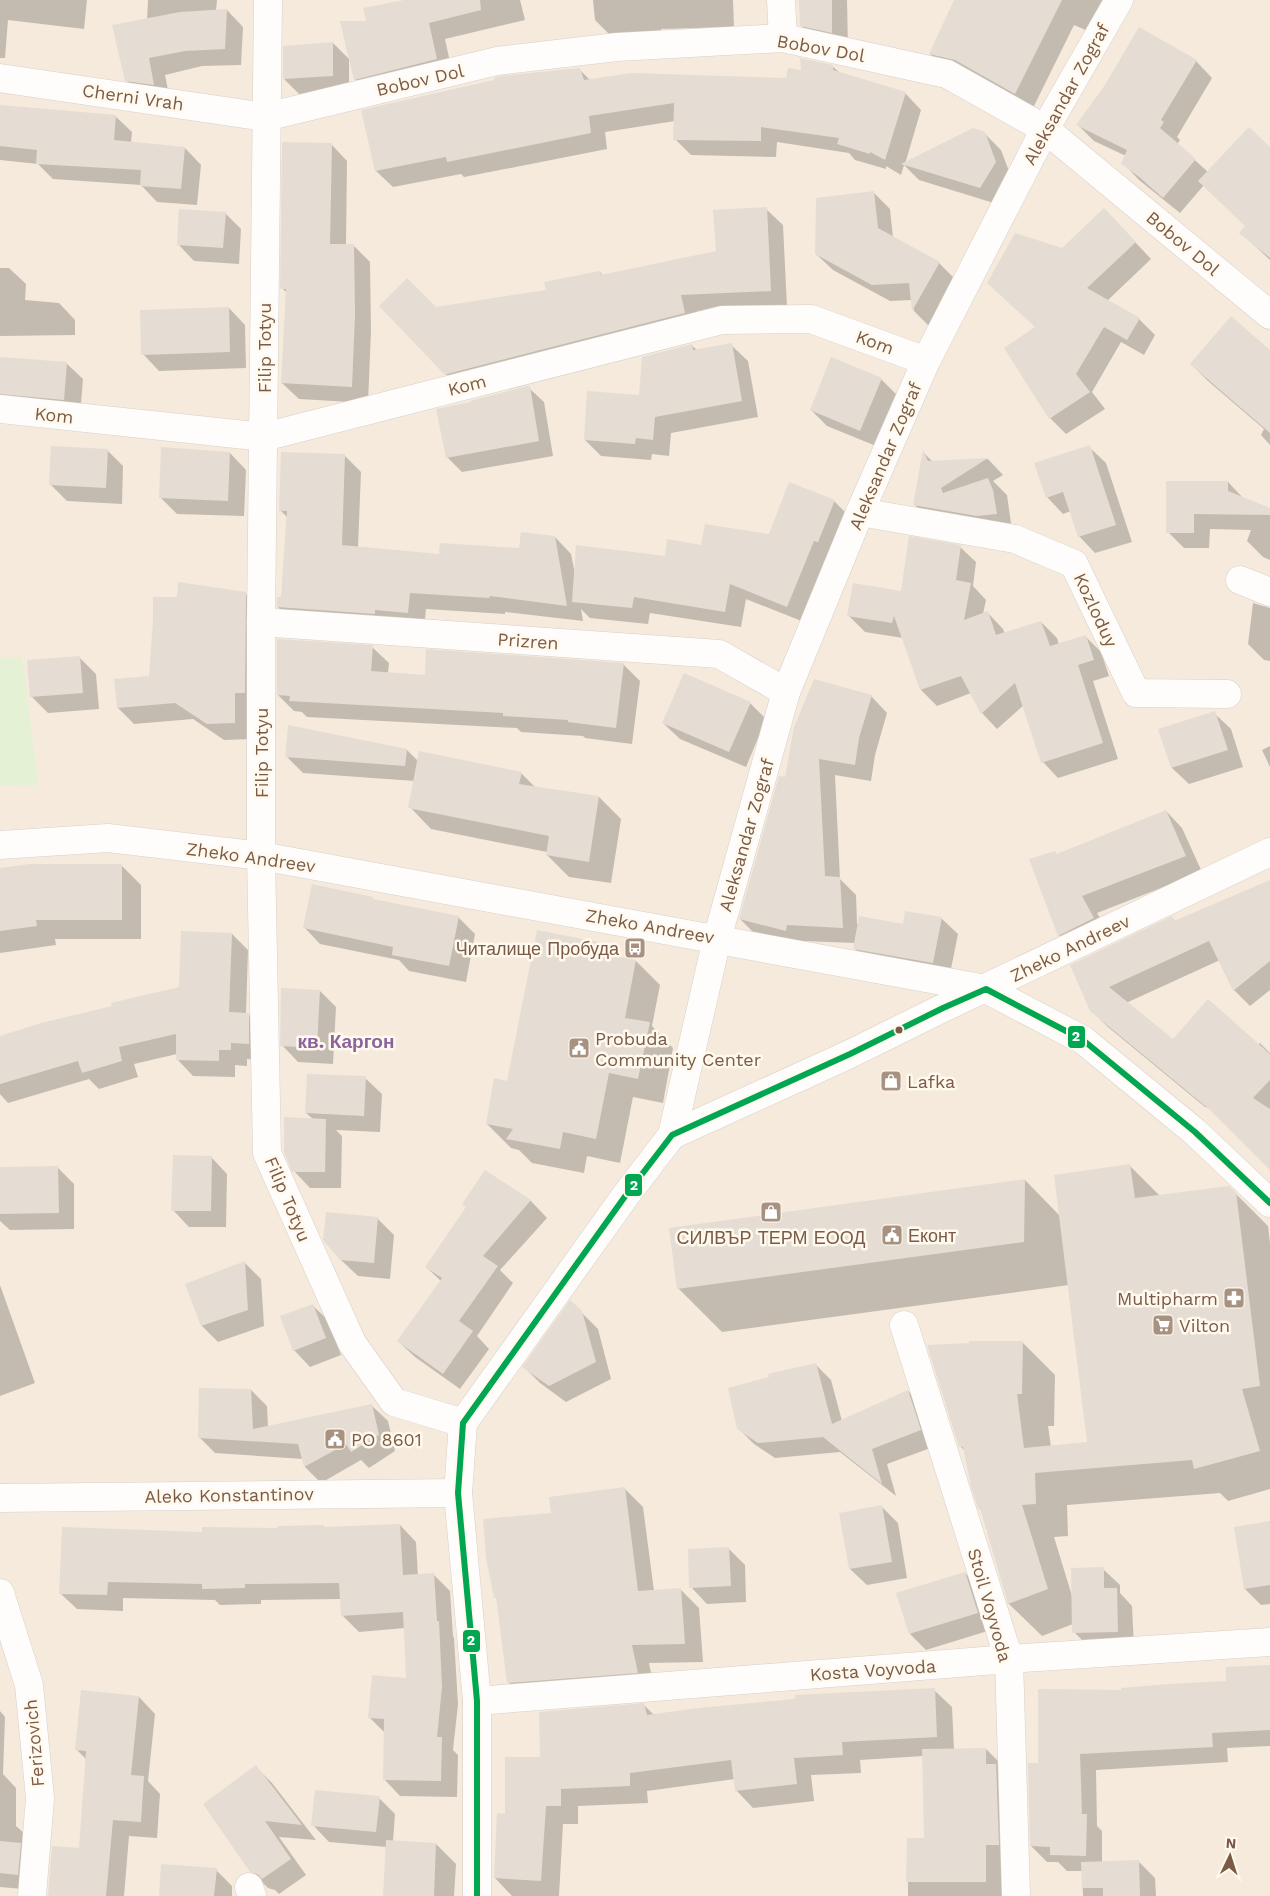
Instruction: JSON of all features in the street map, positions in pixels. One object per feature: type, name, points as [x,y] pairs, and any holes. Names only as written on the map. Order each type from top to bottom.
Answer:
[{"type":"street","name":"Filip Totyu","points":[[268,0],[261,622],[261,856],[267,1153],[352,1342],[394,1402],[463,1423]]},
{"type":"street","points":[[781,0],[783,38]]},
{"type":"street","name":"Aleksandar Zograf","points":[[672,1134],[717,938],[786,692],[860,512],[926,361],[1045,129],[1119,0]]},
{"type":"street","name":"Bobov Dol","points":[[266,116],[497,61],[617,47],[783,38],[947,74],[1045,129],[1270,315]]},
{"type":"street","name":"Cherni Vrah","points":[[0,78],[266,116]]},
{"type":"street","name":"Kom","points":[[0,410],[264,437],[722,320],[812,319],[926,361]]},
{"type":"street","name":"Kozloduy","points":[[860,512],[1015,539],[1074,564],[1136,693],[1227,694]]},
{"type":"street","points":[[1240,580],[1270,592]]},
{"type":"street","name":"Prizren","points":[[261,622],[718,654],[786,692]]},
{"type":"street","name":"Zheko Andreev","points":[[0,845],[108,838],[261,856],[717,938],[986,989],[1270,852]]},
{"type":"street","points":[[477,1896],[477,1701],[458,1492],[463,1423],[672,1134],[850,1054],[986,989],[1083,1040],[1195,1132],[1270,1203]]},
{"type":"street","name":"Stoil Voyvoda","points":[[904,1325],[1009,1659],[1016,1896]]},
{"type":"street","name":"Aleko Konstantinov","points":[[0,1498],[458,1492]]},
{"type":"street","name":"Ferizovich","points":[[0,1593],[29,1685],[40,1798],[32,1896]]},
{"type":"street","name":"Kosta Voyvoda","points":[[477,1701],[1009,1659],[1270,1642]]},
{"type":"shaded area","points":[[0,0],[1270,0],[1270,1896],[0,1896]]},
{"type":"green space","points":[[22,657],[38,785],[0,786],[0,658]]},
{"type":"building","points":[[404,0],[480,0],[481,10],[429,23],[437,59],[354,80],[340,21],[366,21],[363,8]]},
{"type":"building","points":[[799,0],[832,0],[832,33],[800,26]]},
{"type":"building","points":[[954,0],[1062,0],[1015,94],[955,60],[929,54]]},
{"type":"building","points":[[227,9],[225,49],[185,51],[149,58],[154,85],[125,81],[112,25],[180,12]]},
{"type":"building","points":[[1139,27],[1197,60],[1161,120],[1164,122],[1160,128],[1196,159],[1163,198],[1121,164],[1127,150],[1076,125],[1105,85]]},
{"type":"building","points":[[333,42],[333,76],[283,79],[283,46]]},
{"type":"building","points":[[800,58],[833,65],[833,70],[906,92],[885,160],[870,152],[870,154],[837,144],[839,138],[761,127],[761,141],[673,140],[674,103],[589,116],[591,133],[447,162],[446,157],[375,171],[361,110],[494,80],[494,78],[500,76],[580,68],[584,80],[631,73],[786,78],[788,68],[801,70]]},
{"type":"building","points":[[0,105],[116,115],[114,140],[185,147],[181,189],[140,186],[141,170],[36,164],[37,150],[0,146]]},
{"type":"building","points":[[1249,127],[1270,147],[1270,258],[1239,233],[1245,226],[1198,181]]},
{"type":"building","points":[[973,128],[985,132],[996,162],[980,188],[901,164]]},
{"type":"building","points":[[282,142],[332,143],[330,244],[354,244],[355,314],[352,387],[281,383],[286,289],[280,289]]},
{"type":"building","points":[[874,191],[878,228],[940,262],[912,311],[909,283],[872,285],[815,254],[816,198]]},
{"type":"building","points":[[767,207],[771,291],[681,295],[685,313],[445,375],[379,306],[407,278],[436,307],[546,290],[544,282],[600,271],[601,275],[716,251],[713,210]]},
{"type":"building","points":[[1104,208],[1136,242],[1087,288],[1140,318],[1127,340],[1104,327],[1076,374],[1090,392],[1049,419],[1004,348],[1035,327],[987,283],[1015,233],[1062,248]]},
{"type":"building","points":[[179,209],[226,212],[223,248],[177,245]]},
{"type":"building","points":[[229,307],[230,352],[141,355],[140,310]]},
{"type":"building","points":[[1231,316],[1270,350],[1270,433],[1190,364]]},
{"type":"building","points":[[732,343],[742,401],[655,417],[653,440],[636,438],[635,444],[584,440],[587,391],[639,395],[642,357],[692,344],[693,350]]},
{"type":"building","points":[[0,357],[67,362],[64,400],[0,394]]},
{"type":"building","points":[[831,357],[882,378],[860,431],[810,410]]},
{"type":"building","points":[[530,386],[539,441],[446,458],[436,409],[471,402]]},
{"type":"building","points":[[1090,445],[1116,525],[1078,537],[1063,492],[1046,498],[1034,463]]},
{"type":"building","points":[[51,446],[108,449],[106,488],[49,485]]},
{"type":"building","points":[[161,447],[230,452],[228,501],[159,498]]},
{"type":"building","points":[[923,450],[928,461],[988,458],[941,488],[943,493],[988,478],[993,490],[997,514],[977,516],[913,505]]},
{"type":"building","points":[[281,452],[345,454],[342,545],[439,554],[440,543],[519,548],[521,532],[555,536],[567,606],[490,596],[489,598],[410,593],[408,613],[375,610],[375,614],[277,607],[277,597],[281,597],[287,511],[279,511]]},
{"type":"building","points":[[1166,481],[1228,481],[1228,491],[1270,508],[1270,515],[1194,514],[1194,533],[1166,533]]},
{"type":"building","points":[[789,482],[835,500],[818,542],[814,541],[787,607],[730,584],[725,612],[634,597],[632,608],[572,602],[576,545],[665,556],[667,539],[701,545],[705,524],[769,534]]},
{"type":"building","points":[[909,536],[961,545],[956,580],[971,583],[964,620],[988,611],[996,635],[1041,621],[1050,646],[1086,635],[1094,660],[1078,665],[1103,743],[1041,763],[1015,683],[981,714],[961,676],[920,690],[894,616],[892,623],[847,616],[853,583],[901,591]]},
{"type":"building","points":[[178,582],[246,592],[245,693],[235,693],[235,723],[207,724],[175,703],[117,708],[114,679],[149,676],[153,597],[177,597]]},
{"type":"building","points":[[277,639],[373,645],[371,671],[425,675],[426,649],[624,663],[616,728],[568,722],[568,720],[503,716],[503,713],[289,701],[290,696],[277,695]]},
{"type":"building","points":[[80,656],[83,693],[30,697],[27,660]]},
{"type":"building","points":[[684,673],[751,702],[729,752],[662,723]]},
{"type":"building","points":[[814,679],[872,695],[859,738],[855,765],[819,759],[825,876],[840,877],[843,928],[787,925],[786,931],[739,919],[779,776],[785,777],[794,727]]},
{"type":"building","points":[[1215,711],[1228,750],[1171,768],[1158,729]]},
{"type":"building","points":[[288,725],[407,749],[405,766],[285,757]]},
{"type":"building","points":[[419,751],[522,772],[519,784],[599,796],[589,862],[546,855],[549,836],[408,808]]},
{"type":"building","points":[[1166,810],[1186,856],[1082,896],[1094,918],[1058,936],[1029,859],[1055,851],[1057,854]]},
{"type":"building","points":[[29,864],[122,864],[122,920],[36,920],[37,926],[0,931],[0,868]]},
{"type":"building","points":[[1270,880],[1270,961],[1233,991],[1209,941],[1109,987],[1173,1039],[1208,999],[1270,1054],[1270,1080],[1253,1098],[1270,1109],[1270,1170],[1210,1110],[1090,1011],[1070,965],[1172,916],[1174,921]]},
{"type":"building","points":[[312,884],[373,897],[373,899],[459,916],[449,966],[392,955],[393,947],[303,928]]},
{"type":"building","points":[[905,911],[942,917],[933,963],[853,949],[859,916],[903,924]]},
{"type":"building","name":"Probuda Community Center","points":[[537,930],[608,944],[606,954],[636,960],[625,1018],[650,1022],[638,1079],[609,1073],[596,1139],[563,1132],[560,1149],[506,1139],[513,1129],[486,1124],[494,1078],[507,1081]]},
{"type":"building","points":[[181,931],[232,933],[229,1012],[249,1013],[249,1044],[231,1043],[231,1050],[219,1050],[219,1061],[176,1060],[176,1034],[119,1047],[122,1061],[82,1073],[78,1061],[0,1084],[0,1036],[41,1023],[112,1006],[111,1003],[179,987]]},
{"type":"building","points":[[281,988],[320,990],[317,1048],[280,1046]]},
{"type":"building","points":[[307,1074],[366,1076],[364,1116],[305,1113]]},
{"type":"building","points":[[284,1117],[326,1119],[325,1172],[292,1172],[284,1152]]},
{"type":"building","points":[[173,1155],[212,1156],[211,1211],[171,1211]]},
{"type":"building","points":[[1130,1164],[1135,1198],[1229,1186],[1236,1192],[1260,1386],[1242,1389],[1260,1451],[1194,1469],[1192,1460],[1035,1473],[1036,1504],[1022,1505],[1048,1589],[1008,1604],[980,1508],[978,1508],[971,1487],[963,1447],[959,1447],[927,1345],[969,1343],[969,1341],[1023,1341],[1022,1394],[1017,1394],[1024,1448],[1087,1442],[1054,1175]]},
{"type":"building","points":[[58,1166],[59,1213],[0,1214],[0,1167]]},
{"type":"building","points":[[485,1170],[531,1200],[483,1256],[498,1266],[459,1321],[473,1331],[443,1374],[397,1341],[442,1278],[425,1267],[466,1207],[462,1204]]},
{"type":"building","points":[[1025,1179],[1024,1242],[677,1289],[669,1228]]},
{"type":"building","points":[[326,1212],[378,1217],[374,1263],[340,1260],[323,1240]]},
{"type":"building","points":[[245,1261],[248,1310],[201,1326],[185,1284]]},
{"type":"building","points":[[570,1300],[582,1311],[596,1362],[549,1386],[522,1367]]},
{"type":"building","points":[[313,1304],[326,1338],[293,1351],[280,1316]]},
{"type":"building","points":[[816,1363],[832,1424],[908,1390],[921,1430],[872,1449],[882,1484],[823,1437],[758,1443],[737,1429],[728,1388],[769,1377],[768,1374]]},
{"type":"building","points":[[199,1388],[251,1389],[253,1429],[372,1404],[379,1435],[351,1452],[346,1444],[304,1467],[298,1444],[198,1438]]},
{"type":"building","points":[[625,1487],[638,1591],[681,1588],[685,1644],[632,1645],[638,1673],[507,1683],[496,1597],[494,1598],[486,1558],[483,1519],[551,1513],[549,1497]]},
{"type":"building","points":[[882,1505],[892,1562],[849,1569],[839,1513]]},
{"type":"building","points":[[1270,1521],[1270,1585],[1244,1589],[1234,1527]]},
{"type":"building","points":[[400,1524],[403,1575],[434,1573],[437,1621],[439,1621],[442,1687],[437,1737],[442,1737],[441,1781],[383,1780],[384,1719],[368,1718],[372,1675],[406,1678],[403,1612],[341,1616],[339,1583],[245,1584],[245,1588],[202,1589],[202,1584],[108,1582],[107,1595],[59,1594],[62,1527],[202,1532],[202,1527],[277,1528],[277,1526],[324,1525],[324,1527]]},
{"type":"building","points":[[729,1547],[731,1586],[689,1588],[688,1549]]},
{"type":"building","points":[[1104,1567],[1104,1588],[1117,1588],[1118,1632],[1072,1633],[1071,1568]]},
{"type":"building","points":[[965,1572],[978,1613],[909,1634],[896,1593]]},
{"type":"building","points":[[1270,1665],[1270,1730],[1212,1733],[1213,1747],[1080,1754],[1082,1814],[1087,1814],[1086,1856],[1050,1855],[1050,1847],[1030,1846],[1028,1763],[1038,1763],[1038,1689],[1121,1690],[1121,1688],[1226,1681],[1226,1667]]},
{"type":"building","points":[[935,1688],[937,1737],[842,1742],[843,1755],[794,1758],[797,1784],[735,1791],[731,1760],[630,1773],[630,1786],[561,1789],[561,1806],[546,1806],[541,1881],[494,1878],[497,1813],[505,1814],[505,1757],[540,1757],[539,1712],[644,1703],[647,1715],[795,1699],[795,1695]]},
{"type":"building","points":[[81,1690],[139,1696],[131,1775],[144,1776],[141,1822],[113,1820],[106,1896],[48,1896],[52,1846],[79,1848],[86,1751],[75,1750]]},
{"type":"building","points":[[986,1748],[986,1764],[996,1764],[999,1845],[986,1845],[986,1882],[906,1882],[907,1838],[924,1838],[922,1749]]},
{"type":"building","points":[[256,1765],[302,1825],[265,1821],[291,1859],[262,1879],[259,1875],[250,1872],[203,1804]]},
{"type":"building","points":[[315,1790],[380,1796],[376,1832],[311,1826]]},
{"type":"building","points":[[386,1840],[436,1843],[434,1896],[383,1896]]},
{"type":"building","points":[[0,1841],[21,1843],[18,1875],[0,1873]]},
{"type":"building","points":[[1139,1860],[1140,1896],[1103,1896],[1103,1888],[1082,1888],[1081,1862]]},
{"type":"building","points":[[161,1864],[217,1868],[214,1896],[159,1896]]},
{"type":"transit line","name":"2","points":[[477,1896],[477,1701],[458,1493],[463,1423],[626,1195],[672,1135],[850,1054],[986,989],[1083,1040],[1195,1132],[1270,1203]]},
{"type":"place","name":"Читалище Пробуда","points":[[635,948]]},
{"type":"place","name":"Probuda Community Center","points":[[579,1048]]},
{"type":"place","name":"Lafka","points":[[891,1081]]},
{"type":"place","name":"СИЛВЪР ТЕРМ ЕООД","points":[[771,1212]]},
{"type":"place","name":"Еконт","points":[[892,1235]]},
{"type":"place","name":"Multipharm","points":[[1234,1298]]},
{"type":"place","name":"Vilton","points":[[1163,1325]]},
{"type":"place","name":"PO 8601","points":[[335,1439]]},
{"type":"district","name":"кв. Каргон","points":[[346,1041]]}]
